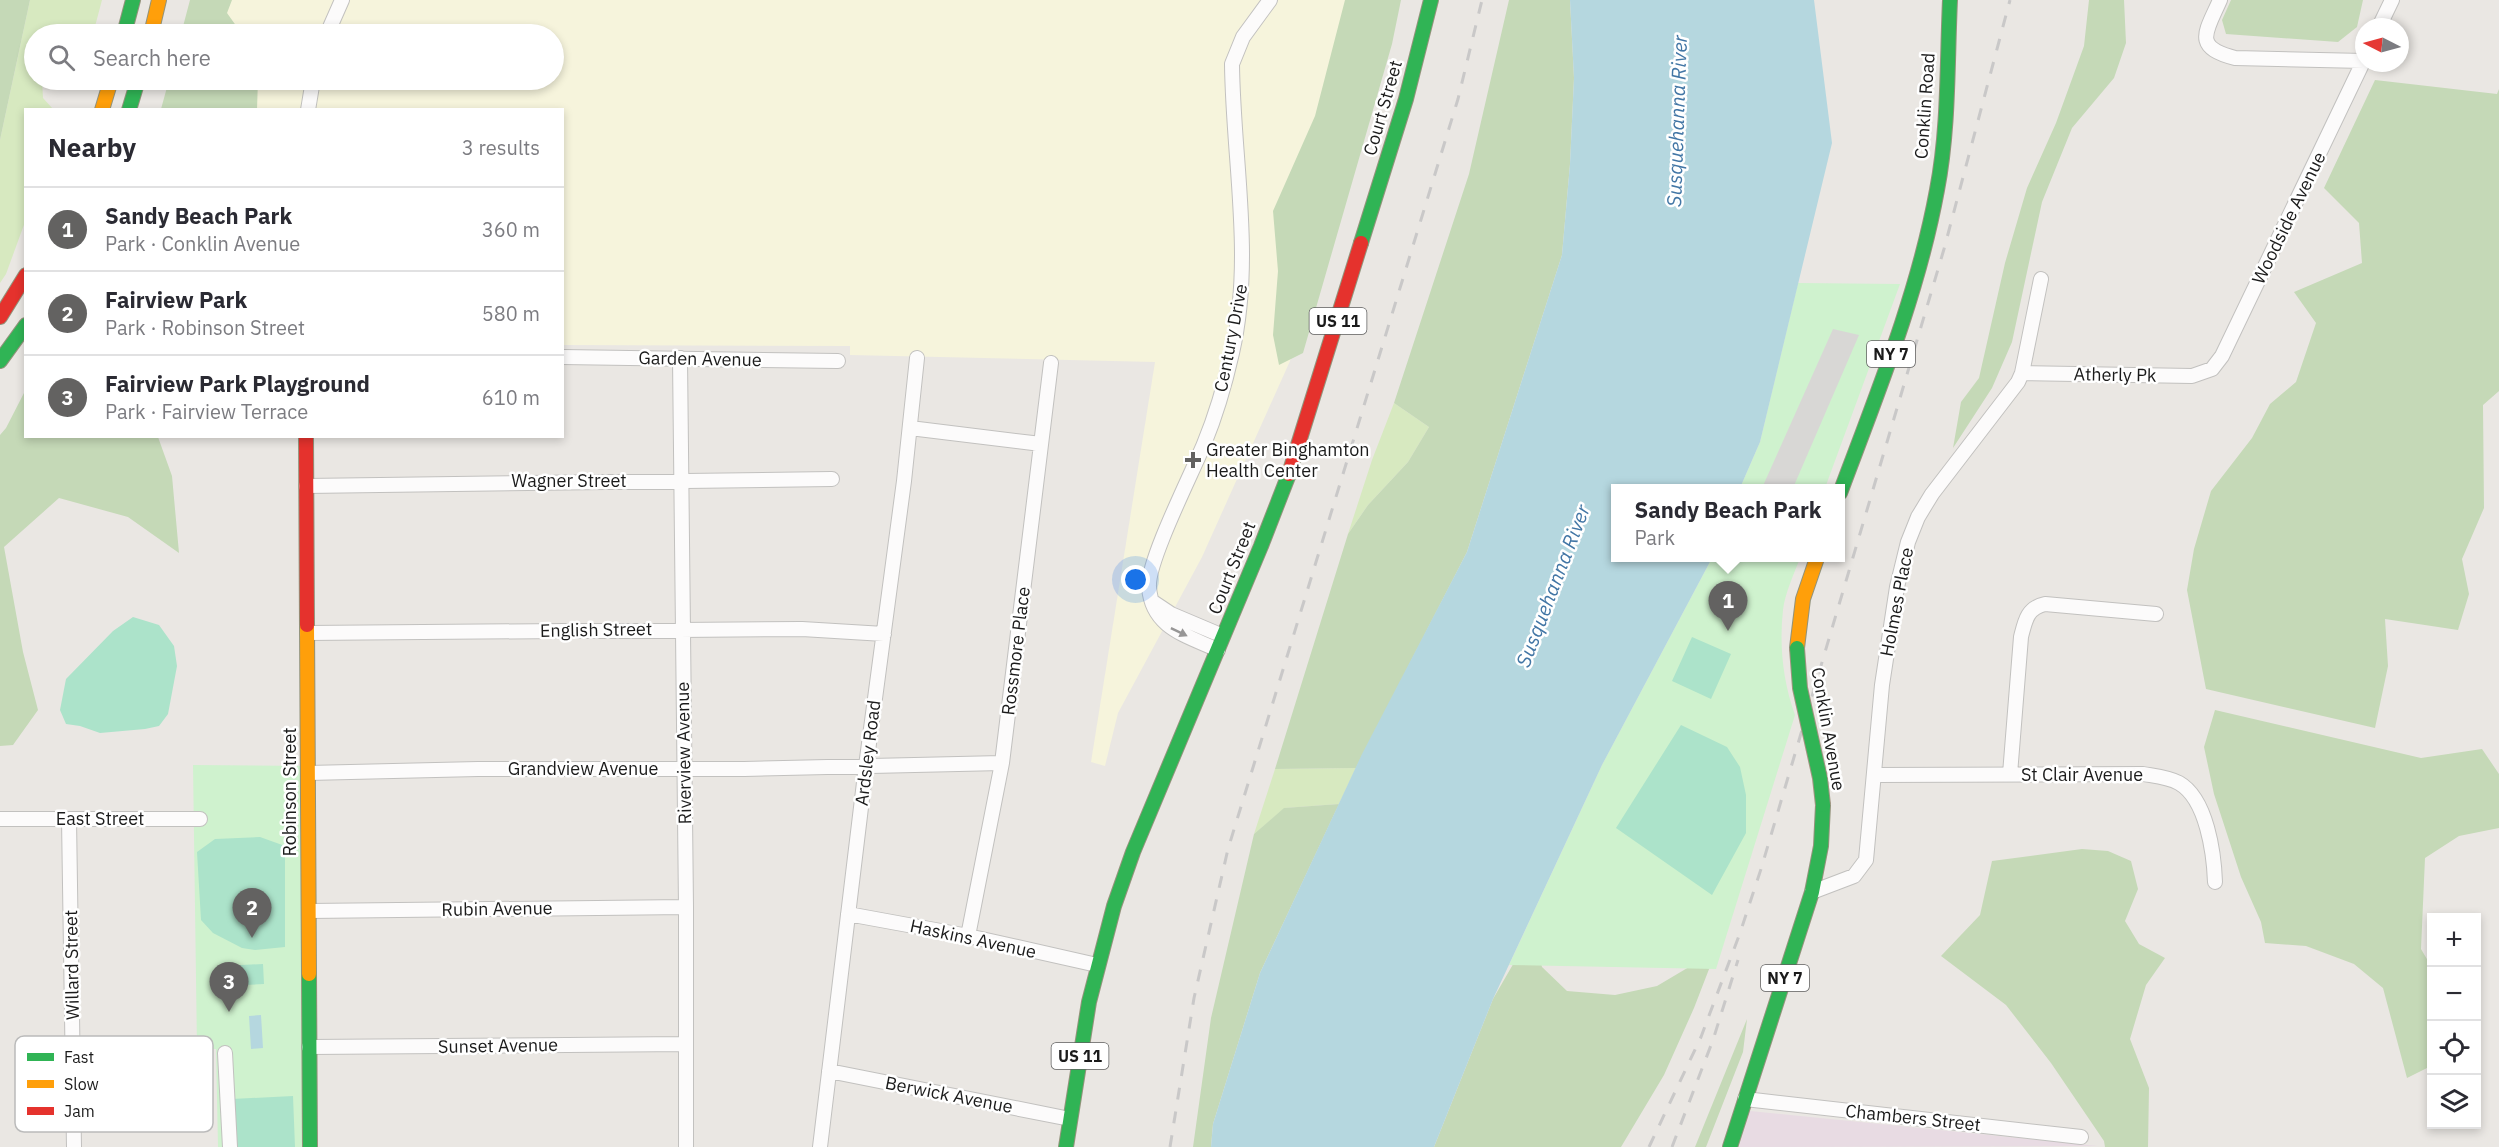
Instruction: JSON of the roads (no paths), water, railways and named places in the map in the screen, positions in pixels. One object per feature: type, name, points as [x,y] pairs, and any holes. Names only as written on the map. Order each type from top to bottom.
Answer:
[{"type":"main road","points":[[127,24],[133,0]]},
{"type":"main road","points":[[153,24],[159,0]]},
{"type":"main road","name":"Court Street","points":[[1066,1147],[1097,965],[1114,906],[1132,852],[1261,546],[1304,429],[1406,99],[1431,0]]},
{"type":"main road","name":"Conklin Road","points":[[1843,484],[1910,295],[1933,213],[1942,138],[1950,0]]},
{"type":"main road","points":[[103,108],[108,90]]},
{"type":"main road","points":[[130,108],[135,90]]},
{"type":"main road","points":[[0,317],[24,278]]},
{"type":"main road","points":[[0,361],[24,327]]},
{"type":"main road","name":"Robinson Street","points":[[306,438],[310,1147]]},
{"type":"main road","name":"Conklin Avenue","points":[[1730,1147],[1812,892],[1821,846],[1823,805],[1820,778],[1800,688],[1797,648],[1803,599],[1816,562]]},
{"type":"street","points":[[331,24],[342,0]]},
{"type":"street","name":"Century Drive","points":[[1218,650],[1166,625],[1157,615],[1149,588],[1151,574],[1214,418],[1234,342],[1242,293],[1243,251],[1232,64],[1243,37],[1270,0]]},
{"type":"street","points":[[2220,0],[2208,26],[2206,42],[2209,48],[2217,53],[2235,58],[2355,60]]},
{"type":"street","points":[[2383,18],[2392,0]]},
{"type":"street","name":"Woodside Avenue","points":[[2208,372],[2222,356],[2358,72]]},
{"type":"street","points":[[308,108],[311,90]]},
{"type":"street","name":"Holmes Place","points":[[1812,892],[1854,876],[1866,860],[1882,685],[1897,587],[1908,542],[1918,517],[1932,494],[2018,382],[2022,373],[2041,279]]},
{"type":"street","name":"Garden Avenue","points":[[564,357],[838,361]]},
{"type":"street","name":"Riverview Avenue","points":[[680,358],[684,629],[686,1147]]},
{"type":"street","name":"Ardsley Road","points":[[820,1147],[917,358]]},
{"type":"street","name":"Rossmore Place","points":[[968,936],[1002,763],[1051,363]]},
{"type":"street","name":"Atherly Pk","points":[[2022,373],[2192,376],[2208,372]]},
{"type":"street","points":[[910,428],[1041,444]]},
{"type":"street","name":"Wagner Street","points":[[306,486],[832,479]]},
{"type":"street","points":[[1153,601],[1164,611],[1223,636]]},
{"type":"street","points":[[2010,774],[2021,637],[2025,620],[2031,610],[2045,604],[2156,614]]},
{"type":"street","name":"English Street","points":[[307,633],[801,629],[884,634]]},
{"type":"street","name":"Grandview Avenue","points":[[308,773],[1002,763]]},
{"type":"street","name":"St Clair Avenue","points":[[1875,775],[2143,774],[2179,783],[2201,810],[2215,864],[2215,882]]},
{"type":"street","name":"East Street","points":[[0,819],[200,819]]},
{"type":"street","name":"Willard Street","points":[[69,819],[72,1036]]},
{"type":"street","name":"Rubin Avenue","points":[[309,911],[686,907]]},
{"type":"street","name":"Haskins Avenue","points":[[848,914],[968,936],[1097,965]]},
{"type":"street","name":"Sunset Avenue","points":[[309,1047],[686,1044]]},
{"type":"street","points":[[225,1053],[230,1147]]},
{"type":"street","name":"Berwick Avenue","points":[[829,1071],[1070,1119]]},
{"type":"street","name":"Chambers Street","points":[[1745,1099],[2081,1137]]},
{"type":"street","name":"Willard Street","points":[[74,1132],[74,1147]]},
{"type":"water","name":"Susquehanna River","points":[[1570,0],[1814,0],[1832,143],[1760,442],[1742,484],[1611,484],[1611,562],[1710,562],[1602,765],[1493,999],[1434,1147],[1211,1147],[1213,1124],[1260,973],[1362,754],[1467,552],[1562,255],[1570,164],[1574,78]]},
{"type":"water","points":[[261,1015],[263,1048],[251,1049],[249,1016]]},
{"type":"railway","points":[[1170,1147],[1194,998],[1228,849],[1458,99],[1482,0]]},
{"type":"railway","points":[[1649,1147],[1701,1037],[1761,869],[1944,249],[2010,0]]},
{"type":"railway","points":[[1672,1147],[1713,1040],[1738,960]]},
{"type":"place","name":"Greater Binghamton Health Center","points":[[1193,460]]},
{"type":"place","name":"Sandy Beach Park","points":[[1728,631]]},
{"type":"place","name":"Fairview Park","points":[[252,938]]},
{"type":"place","name":"Fairview Park Playground","points":[[229,1012]]}]
